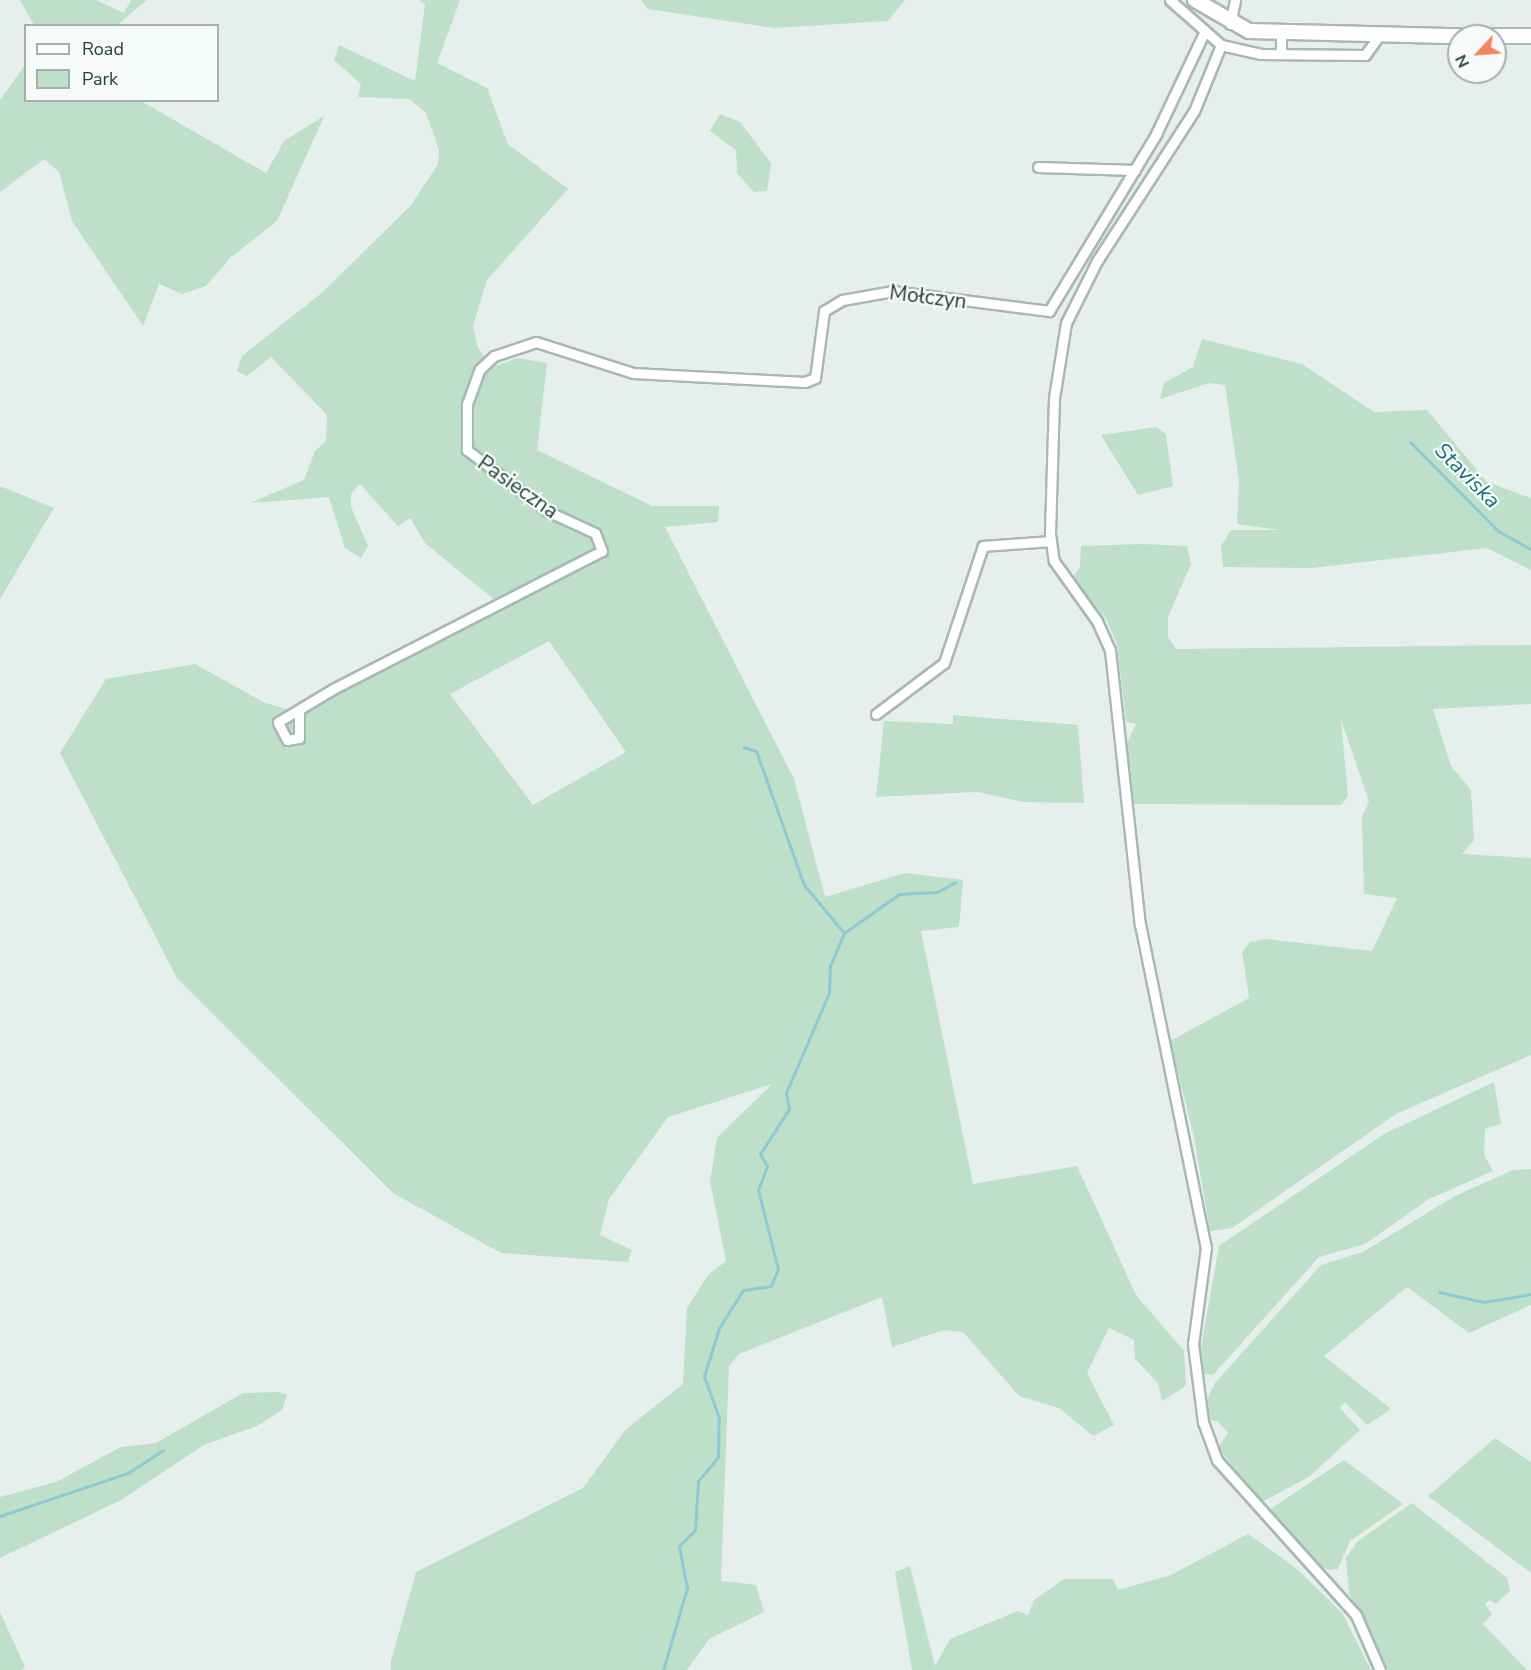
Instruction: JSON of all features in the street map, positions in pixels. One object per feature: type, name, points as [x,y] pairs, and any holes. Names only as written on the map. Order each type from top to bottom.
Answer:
[{"type":"street","points":[[1170,0],[1221,45],[1281,54],[1365,55],[1380,36]]},
{"type":"street","points":[[1195,0],[1230,24],[1281,33],[1447,36]]},
{"type":"street","points":[[1230,24],[1235,0]]},
{"type":"street","name":"Mołczyn","points":[[633,374],[811,381],[818,368],[824,311],[876,291],[1049,311],[1135,170],[1205,31]]},
{"type":"street","points":[[1281,33],[1281,54]]},
{"type":"street","points":[[1507,36],[1531,36]]},
{"type":"street","points":[[1221,45],[1194,111],[1096,261],[1066,322],[1054,398],[1051,541],[1054,561],[1097,621],[1110,650],[1140,924],[1206,1247],[1193,1344],[1203,1422],[1217,1460],[1356,1615],[1380,1670]]},
{"type":"street","points":[[1038,167],[1135,170]]},
{"type":"street","name":"Pasieczna","points":[[299,714],[386,659],[602,551],[595,533],[547,512],[467,450],[467,404],[487,362],[506,348],[536,342],[633,374]]},
{"type":"street","points":[[876,714],[944,663],[983,546],[1051,541]]},
{"type":"green space","points":[[20,0],[96,0],[124,13],[131,0],[147,0],[118,24],[33,24]]},
{"type":"green space","points":[[419,0],[460,0],[437,63],[487,88],[508,144],[568,189],[487,280],[473,326],[478,348],[493,367],[517,358],[547,363],[537,450],[652,506],[719,506],[718,522],[665,527],[794,779],[825,897],[905,873],[963,880],[959,927],[921,931],[973,1184],[1077,1166],[1136,1295],[1184,1351],[1186,1386],[1162,1401],[1158,1383],[1135,1359],[1134,1340],[1109,1328],[1087,1373],[1114,1425],[1093,1436],[1059,1408],[1019,1396],[963,1332],[944,1330],[892,1347],[882,1297],[739,1354],[729,1366],[721,1581],[756,1585],[764,1612],[709,1639],[687,1670],[391,1670],[391,1661],[416,1572],[583,1488],[626,1429],[683,1384],[687,1308],[708,1275],[726,1261],[710,1181],[717,1138],[772,1084],[668,1117],[609,1199],[600,1235],[632,1250],[628,1262],[501,1253],[393,1193],[177,978],[60,753],[106,679],[195,664],[263,702],[302,714],[335,690],[496,601],[426,544],[410,518],[398,526],[360,484],[351,494],[351,507],[368,546],[361,558],[345,548],[329,497],[250,503],[304,480],[315,451],[326,441],[327,415],[271,357],[247,376],[237,371],[242,356],[323,292],[411,205],[438,164],[439,150],[426,113],[410,99],[358,97],[361,84],[334,60],[339,45],[415,81],[425,4]],"holes":[[[549,641],[626,752],[533,805],[450,694]]]},
{"type":"green space","points":[[641,0],[905,0],[888,21],[774,28],[648,9]]},
{"type":"green space","points":[[24,66],[24,102],[143,102],[266,173],[284,141],[324,116],[277,221],[230,258],[206,286],[182,294],[159,284],[143,326],[72,221],[59,172],[44,159],[0,192],[0,100]]},
{"type":"green space","points":[[720,114],[740,122],[771,163],[767,191],[754,192],[737,173],[736,150],[710,131]]},
{"type":"green space","points":[[1202,339],[1302,364],[1374,412],[1427,410],[1487,482],[1531,498],[1531,570],[1487,548],[1311,568],[1223,567],[1221,546],[1231,530],[1279,530],[1237,524],[1239,481],[1225,385],[1209,383],[1160,399],[1164,383],[1193,367]]},
{"type":"green space","points":[[1156,427],[1166,434],[1173,486],[1138,495],[1101,435]]},
{"type":"green space","points":[[0,486],[54,508],[0,599]]},
{"type":"green space","points":[[1142,544],[1187,546],[1191,564],[1168,617],[1168,637],[1176,649],[1531,645],[1531,704],[1433,709],[1451,766],[1471,790],[1474,840],[1462,854],[1531,858],[1531,1055],[1396,1114],[1232,1228],[1210,1231],[1194,1137],[1170,1041],[1249,998],[1242,952],[1250,942],[1266,939],[1372,951],[1397,898],[1364,894],[1362,817],[1369,801],[1341,720],[1348,796],[1341,805],[1132,804],[1125,747],[1136,724],[1126,722],[1117,644],[1106,619],[1071,579],[1080,567],[1081,546]]},
{"type":"green space","points":[[953,715],[1078,725],[1084,803],[1024,802],[977,792],[876,797],[884,721],[953,724]]},
{"type":"green space","points":[[1494,1082],[1501,1124],[1485,1129],[1484,1155],[1493,1171],[1429,1199],[1365,1244],[1319,1257],[1213,1375],[1204,1374],[1201,1348],[1219,1246],[1384,1134]]},
{"type":"green space","points":[[1531,1169],[1531,1305],[1469,1333],[1407,1287],[1324,1356],[1391,1409],[1367,1425],[1345,1402],[1340,1408],[1360,1430],[1310,1476],[1262,1502],[1218,1448],[1228,1433],[1217,1421],[1208,1420],[1204,1406],[1215,1383],[1321,1265],[1363,1252],[1455,1196],[1513,1170]]},
{"type":"green space","points":[[279,1392],[287,1395],[282,1410],[257,1426],[204,1445],[121,1500],[0,1558],[0,1497],[56,1482],[121,1447],[156,1443],[243,1393]]},
{"type":"green space","points":[[1495,1438],[1531,1462],[1531,1573],[1428,1496]]},
{"type":"green space","points":[[1344,1460],[1403,1504],[1350,1541],[1338,1569],[1330,1570],[1316,1566],[1269,1510]]},
{"type":"green space","points":[[1412,1503],[1507,1578],[1510,1591],[1496,1604],[1490,1600],[1485,1604],[1492,1614],[1483,1624],[1527,1670],[1388,1670],[1349,1593],[1346,1558],[1358,1541]]},
{"type":"green space","points":[[1248,1534],[1296,1568],[1342,1613],[1371,1670],[912,1670],[895,1572],[910,1566],[935,1666],[950,1639],[1018,1611],[1028,1615],[1034,1600],[1064,1579],[1113,1579],[1118,1590],[1171,1575]]},
{"type":"green space","points":[[0,1612],[25,1667],[21,1670],[0,1670]]},
{"type":"waterway","name":"Staviska","points":[[1410,442],[1498,531],[1531,549]]},
{"type":"waterway","points":[[663,1670],[687,1588],[679,1546],[695,1530],[698,1481],[718,1457],[719,1418],[704,1376],[719,1328],[743,1290],[771,1286],[778,1269],[758,1190],[767,1166],[760,1154],[789,1109],[786,1093],[829,993],[830,966],[844,933],[804,885],[756,751],[744,747]]},
{"type":"waterway","points":[[844,933],[899,894],[937,892],[956,882]]},
{"type":"waterway","points":[[1439,1292],[1484,1302],[1531,1294]]},
{"type":"waterway","points":[[0,1516],[128,1473],[163,1450]]}]
